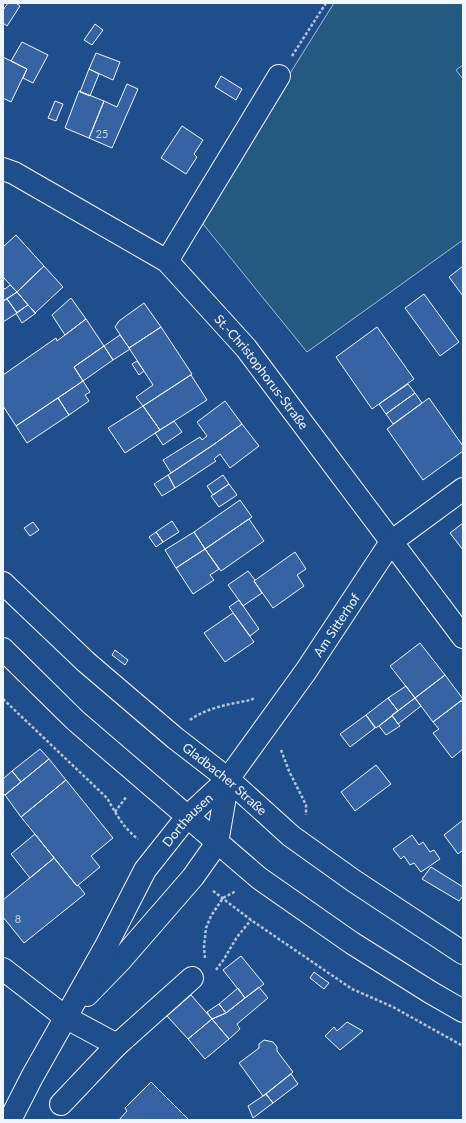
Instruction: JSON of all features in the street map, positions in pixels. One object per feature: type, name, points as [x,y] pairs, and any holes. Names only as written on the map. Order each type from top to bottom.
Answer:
[{"type":"street","points":[[167,261],[279,76]]},
{"type":"street","name":"St.-Christophorus-Straße","points":[[3,169],[14,173],[167,261],[246,348],[463,637]]},
{"type":"street","name":"Am Sitterhof","points":[[228,780],[306,671],[391,542],[463,489]]},
{"type":"street","name":"Gladbacher Straße","points":[[3,583],[86,662],[175,738],[228,780],[291,836],[354,881],[463,953]]},
{"type":"street","points":[[3,649],[75,720],[259,878],[352,943],[463,1011]]},
{"type":"street","name":"Dorthausen","points":[[12,1119],[32,1077],[106,946],[146,870],[187,817],[228,780]]},
{"type":"street","name":"Dorthausen","points":[[65,1017],[120,961],[194,877],[217,843],[228,780]]},
{"type":"street","points":[[3,969],[65,1017],[117,1045]]},
{"type":"street","points":[[61,1104],[117,1045],[199,975]]},
{"type":"path","points":[[279,76],[326,3]]},
{"type":"path","points":[[175,738],[189,720],[198,714],[212,708],[252,700],[256,697]]},
{"type":"path","points":[[3,699],[107,798],[115,812],[131,833],[158,853]]},
{"type":"path","points":[[199,975],[206,961],[204,947],[206,928],[211,916],[223,898],[251,920],[352,989],[393,1007],[463,1046]]},
{"type":"path","points":[[199,975],[214,973],[237,937],[251,920]]},
{"type":"shaded area","points":[[334,3],[463,3],[463,65],[456,70],[463,79],[463,240],[307,352],[199,219]]},
{"type":"building","points":[[8,3],[16,3],[20,6],[7,26],[3,23],[3,10]]},
{"type":"building","points":[[95,24],[103,30],[92,45],[84,40]]},
{"type":"building","points":[[22,42],[48,55],[33,83],[23,78],[27,69],[11,61]]},
{"type":"building","points":[[96,53],[120,62],[113,80],[89,69]]},
{"type":"building","points":[[3,57],[27,69],[11,102],[3,98]]},
{"type":"building","points":[[89,69],[99,74],[90,96],[80,92]]},
{"type":"building","points":[[221,76],[242,89],[236,100],[215,87]]},
{"type":"building","points":[[127,84],[138,89],[112,148],[89,138],[104,101],[117,107]]},
{"type":"building","points":[[79,91],[104,101],[89,138],[65,128]]},
{"type":"building","points":[[55,101],[63,104],[56,121],[48,118]]},
{"type":"building","points":[[182,126],[203,140],[194,154],[197,157],[186,174],[161,158]]},
{"type":"building","points":[[16,235],[44,266],[17,292],[3,277],[3,247]]},
{"type":"building","points":[[44,266],[63,287],[35,313],[17,292]]},
{"type":"building","points":[[463,266],[463,296],[449,277]]},
{"type":"building","points":[[10,285],[17,292],[3,301],[3,288],[5,289]]},
{"type":"building","points":[[17,292],[28,305],[17,313],[7,299]]},
{"type":"building","points":[[424,294],[459,342],[440,356],[405,308]]},
{"type":"building","points":[[71,298],[86,319],[65,335],[52,315]]},
{"type":"building","points":[[7,299],[17,313],[3,322],[3,301]]},
{"type":"building","points":[[144,303],[161,327],[129,348],[115,327],[119,321]]},
{"type":"building","points":[[28,305],[36,313],[22,323],[16,313]]},
{"type":"building","points":[[86,319],[104,346],[74,367],[83,381],[16,426],[3,406],[3,375],[56,338],[57,341]]},
{"type":"building","points":[[161,327],[192,374],[143,406],[136,397],[153,385],[129,348]]},
{"type":"building","points":[[377,327],[414,379],[372,409],[336,357]]},
{"type":"building","points":[[120,335],[130,349],[113,360],[104,346]]},
{"type":"building","points":[[104,346],[113,360],[83,381],[74,367]]},
{"type":"building","points":[[137,361],[144,371],[139,375],[132,364]]},
{"type":"building","points":[[191,375],[207,400],[160,430],[143,406]]},
{"type":"building","points":[[83,381],[90,392],[85,395],[89,401],[69,415],[58,398]]},
{"type":"building","points":[[408,384],[415,393],[386,414],[379,404]]},
{"type":"building","points":[[415,393],[422,403],[393,424],[386,414]]},
{"type":"building","points":[[58,398],[69,415],[27,443],[16,426]]},
{"type":"building","points":[[429,398],[463,446],[463,451],[423,480],[387,429]]},
{"type":"building","points":[[225,401],[242,424],[171,473],[163,460],[200,437],[202,440],[207,436],[197,422]]},
{"type":"building","points":[[143,406],[160,430],[125,453],[108,428]]},
{"type":"building","points":[[174,421],[182,432],[163,445],[155,433]]},
{"type":"building","points":[[242,424],[259,446],[230,468],[220,454],[214,459],[216,461],[175,488],[168,475]]},
{"type":"building","points":[[168,475],[175,488],[162,496],[154,484]]},
{"type":"building","points":[[223,475],[229,484],[213,495],[207,486]]},
{"type":"building","points":[[229,484],[237,495],[219,507],[211,496]]},
{"type":"building","points":[[240,500],[252,517],[205,549],[194,532]]},
{"type":"building","points":[[249,519],[264,541],[221,571],[205,549]]},
{"type":"building","points":[[172,521],[179,532],[163,542],[156,532]]},
{"type":"building","points":[[33,522],[39,530],[30,536],[24,528]]},
{"type":"building","points":[[463,523],[463,550],[450,533]]},
{"type":"building","points":[[156,532],[163,542],[156,547],[149,537]]},
{"type":"building","points":[[194,532],[205,549],[176,568],[165,550]]},
{"type":"building","points":[[205,549],[219,569],[210,575],[214,580],[193,594],[176,568]]},
{"type":"building","points":[[295,552],[306,569],[297,575],[304,586],[273,608],[254,581]]},
{"type":"building","points":[[248,571],[262,593],[243,606],[228,585]]},
{"type":"building","points":[[239,600],[259,629],[250,636],[229,607]]},
{"type":"building","points":[[233,613],[254,642],[225,662],[204,633]]},
{"type":"building","points":[[420,643],[445,675],[415,698],[390,666]]},
{"type":"building","points":[[115,650],[128,660],[125,665],[112,655]]},
{"type":"building","points":[[445,675],[463,699],[433,722],[415,698]]},
{"type":"building","points":[[406,686],[415,698],[398,711],[388,698]]},
{"type":"building","points":[[388,698],[398,711],[376,728],[366,715]]},
{"type":"building","points":[[415,698],[421,706],[398,724],[392,715]]},
{"type":"building","points":[[461,701],[463,703],[463,749],[452,758],[433,733],[439,729],[433,722]]},
{"type":"building","points":[[366,715],[375,728],[350,747],[340,734]]},
{"type":"building","points":[[392,716],[400,726],[386,735],[379,726]]},
{"type":"building","points":[[40,749],[49,759],[21,782],[12,771]]},
{"type":"building","points":[[49,759],[66,780],[21,817],[5,795]]},
{"type":"building","points":[[376,765],[391,784],[355,811],[341,792]]},
{"type":"building","points":[[12,771],[21,782],[5,795],[3,793],[3,779]]},
{"type":"building","points":[[66,780],[113,838],[91,856],[100,867],[77,886],[21,817]]},
{"type":"building","points":[[463,820],[463,850],[458,854],[444,835]]},
{"type":"building","points":[[35,834],[54,858],[30,878],[11,854]]},
{"type":"building","points":[[412,835],[419,845],[423,842],[430,852],[434,850],[440,859],[421,872],[414,863],[410,865],[404,856],[401,859],[393,849]]},
{"type":"building","points":[[54,858],[85,894],[24,943],[3,917],[3,900]]},
{"type":"building","points":[[431,867],[463,887],[463,896],[459,901],[422,879]]},
{"type":"building","points":[[241,956],[264,984],[245,998],[223,970]]},
{"type":"building","points":[[314,972],[329,983],[324,989],[310,978]]},
{"type":"building","points":[[259,987],[268,998],[237,1024],[240,1029],[229,1039],[212,1019],[226,1013]]},
{"type":"building","points":[[238,988],[245,998],[226,1013],[219,1004]]},
{"type":"building","points":[[191,995],[212,1019],[188,1039],[167,1016]]},
{"type":"building","points":[[219,1004],[226,1013],[212,1019],[207,1012]]},
{"type":"building","points":[[212,1019],[229,1039],[205,1059],[188,1039]]},
{"type":"building","points":[[347,1022],[363,1031],[340,1050],[325,1036],[334,1027],[337,1031]]},
{"type":"building","points":[[264,1040],[273,1042],[277,1047],[277,1051],[293,1072],[263,1096],[239,1063],[259,1048],[259,1044]]},
{"type":"building","points":[[291,1074],[298,1084],[273,1103],[266,1094]]},
{"type":"building","points":[[151,1082],[189,1120],[119,1120],[127,1111],[125,1108]]},
{"type":"building","points":[[266,1094],[273,1103],[253,1118],[248,1106]]}]
